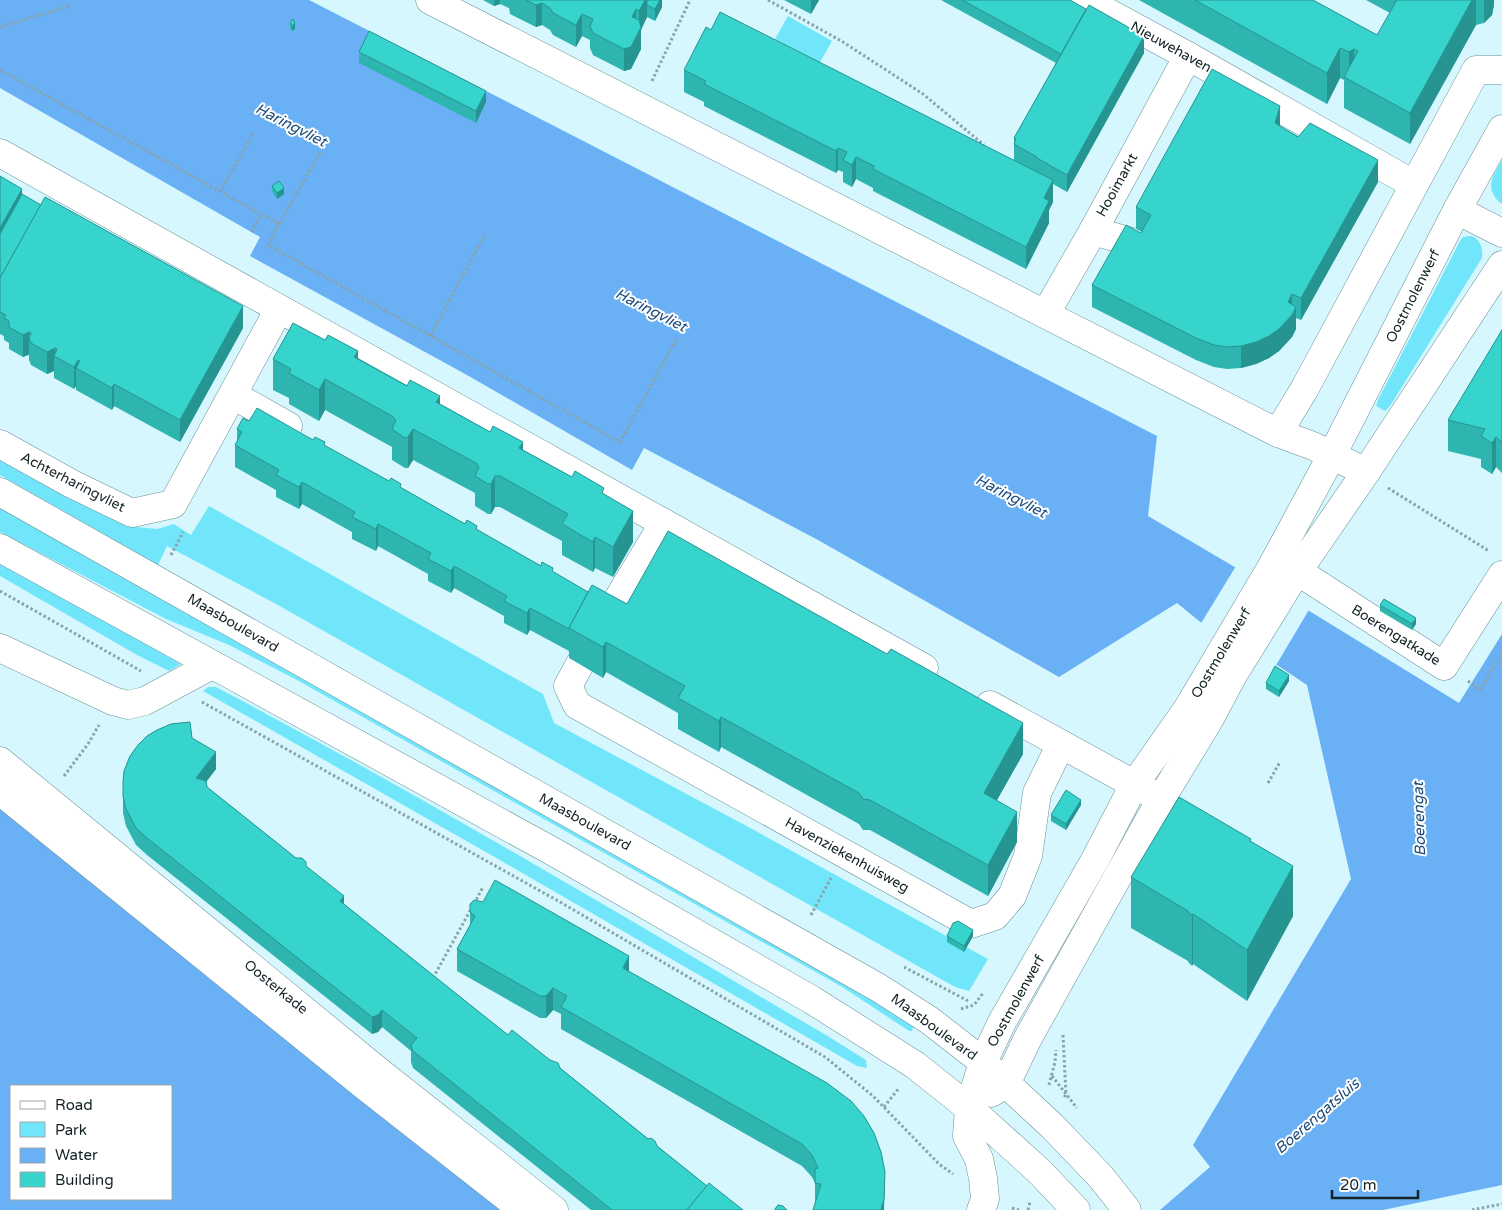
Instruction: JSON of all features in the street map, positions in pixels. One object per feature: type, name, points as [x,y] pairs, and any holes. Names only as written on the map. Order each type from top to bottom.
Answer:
[{"type":"street","points":[[430,0],[1278,433],[1332,455],[1373,478]]},
{"type":"street","name":"Nieuwehaven","points":[[1085,0],[1188,56],[1413,184]]},
{"type":"street","name":"Hooimarkt","points":[[1046,313],[1188,56]]},
{"type":"street","points":[[1278,433],[1305,388],[1476,70],[1502,70]]},
{"type":"street","name":"Oostmolenwerf","points":[[1290,576],[1332,455],[1457,210],[1502,129]]},
{"type":"street","points":[[0,154],[1161,800]]},
{"type":"street","points":[[1457,210],[1502,233]]},
{"type":"street","points":[[1094,228],[1146,246]]},
{"type":"street","name":"Oostmolenwerf","points":[[969,1108],[983,1062],[1002,1022],[1095,860],[1134,785],[1188,708],[1224,669],[1290,576],[1373,478],[1502,265]]},
{"type":"street","name":"Achterharingvliet","points":[[0,444],[72,484],[132,512],[173,504],[279,309]]},
{"type":"street","points":[[232,395],[310,438]]},
{"type":"street","name":"Maasboulevard","points":[[0,492],[879,988],[929,1020],[983,1062],[1052,1126],[1101,1177],[1127,1210]]},
{"type":"street","points":[[604,608],[664,523]]},
{"type":"street","points":[[0,548],[544,846],[803,995],[915,1065],[969,1108],[1039,1171],[1076,1210]]},
{"type":"street","name":"Boerengatkade","points":[[1290,576],[1453,671],[1502,575]]},
{"type":"street","points":[[0,648],[113,701],[128,705],[145,701],[212,665]]},
{"type":"street","name":"Havenziekenhuisweg","points":[[580,664],[568,686],[577,705],[971,924],[995,916],[1012,896],[1028,856],[1037,793],[1061,744]]},
{"type":"street","name":"Oostmolenwerf","points":[[1006,1084],[1028,1038],[1161,800],[1209,720],[1224,669]]},
{"type":"street","name":"Oosterkade","points":[[0,761],[377,1070],[554,1210]]},
{"type":"street","name":"Oosterkade","points":[[0,791],[358,1080],[523,1210]]},
{"type":"street","points":[[969,1108],[1006,1084]]},
{"type":"street","points":[[969,1108],[967,1136],[980,1159],[983,1204]]},
{"type":"path","points":[[639,106],[690,0]]},
{"type":"path","points":[[768,0],[843,42],[923,94],[991,151]]},
{"type":"path","points":[[0,27],[70,6]]},
{"type":"path","points":[[0,70],[279,224]]},
{"type":"path","points":[[220,192],[254,132]]},
{"type":"path","points":[[321,152],[268,245],[620,442],[676,340]]},
{"type":"path","points":[[252,232],[261,214]]},
{"type":"path","points":[[430,336],[485,234]]},
{"type":"path","points":[[1373,478],[1482,546]]},
{"type":"path","points":[[174,548],[186,525]]},
{"type":"path","points":[[0,591],[137,669],[174,686],[560,902],[825,1057],[873,1096],[939,1164],[983,1204]]},
{"type":"path","points":[[1453,671],[1480,690],[1502,654]]},
{"type":"path","points":[[47,800],[88,744]]},
{"type":"path","points":[[1268,783],[1280,762]]},
{"type":"path","points":[[811,915],[834,873]]},
{"type":"path","points":[[433,978],[483,887]]},
{"type":"path","points":[[1472,1210],[1502,1204]]},
{"type":"path","points":[[1014,1208],[1019,1210]]},
{"type":"green space","points":[[788,16],[832,41],[819,64],[775,39]]},
{"type":"green space","points":[[1502,160],[1502,203],[1500,203],[1492,192],[1491,187],[1493,176]]},
{"type":"green space","points":[[1472,236],[1481,245],[1482,258],[1390,406],[1385,411],[1376,406],[1378,400],[1460,241],[1463,237]]},
{"type":"green space","points":[[0,450],[137,527],[157,529],[174,524],[191,535],[209,506],[543,694],[554,723],[754,830],[988,959],[969,991],[955,987],[276,604],[167,546],[158,565],[0,475]]},
{"type":"green space","points":[[0,508],[842,979],[912,1024],[912,1031],[909,1031],[844,988],[297,680],[229,645],[166,619],[0,532]]},
{"type":"green space","points":[[0,561],[181,664],[169,671],[137,655],[0,576]]},
{"type":"green space","points":[[208,687],[216,687],[293,728],[523,858],[826,1035],[866,1060],[867,1068],[857,1066],[203,691]]},
{"type":"water","points":[[0,0],[309,0],[1157,436],[1148,516],[1311,612],[1459,703],[1502,634],[1502,1185],[1383,1210],[1160,1210],[1210,1167],[1193,1145],[1351,879],[1307,685],[1280,667],[1204,625],[1177,603],[1059,677],[818,540],[644,448],[632,470],[467,375],[250,256],[260,237],[0,88]]},
{"type":"water","points":[[0,809],[507,1210],[0,1210]]},
{"type":"pier","points":[[1236,566],[1310,608],[1275,667],[1200,625]]},
{"type":"building","points":[[526,0],[645,0],[639,11],[636,9],[632,17],[639,20],[641,27],[631,47],[624,49],[593,33],[590,26],[593,19],[582,14],[576,25],[553,13],[550,8],[542,3],[536,5]]},
{"type":"building","points":[[647,0],[660,0],[655,9],[647,5]]},
{"type":"building","points":[[962,0],[1070,0],[1086,9],[1061,54]]},
{"type":"building","points":[[1195,0],[1313,0],[1377,35],[1397,0],[1472,0],[1410,113],[1344,77],[1358,51],[1354,49],[1349,52],[1340,48],[1327,73]]},
{"type":"building","points":[[1089,5],[1144,36],[1067,175],[1014,144],[1016,139],[1014,138]]},
{"type":"building","points":[[720,12],[1053,180],[1044,198],[1049,201],[1026,247],[873,169],[874,166],[856,157],[852,165],[843,160],[847,152],[838,148],[836,151],[704,84],[706,81],[684,70],[706,27],[711,30]]},
{"type":"building","points":[[293,19],[295,23],[292,26],[290,22]]},
{"type":"building","points":[[369,31],[486,91],[476,111],[359,52]]},
{"type":"building","points":[[1212,69],[1280,106],[1275,123],[1298,137],[1310,123],[1378,160],[1301,298],[1292,294],[1288,302],[1296,307],[1292,315],[1279,329],[1269,336],[1241,346],[1227,347],[1214,345],[1196,338],[1092,285],[1126,225],[1141,233],[1151,215],[1136,207]]},
{"type":"building","points":[[0,176],[22,189],[0,228]]},
{"type":"building","points":[[279,181],[284,188],[277,193],[272,186]]},
{"type":"building","points":[[22,194],[41,205],[0,278],[0,234]]},
{"type":"building","points":[[45,197],[243,306],[180,420],[114,384],[112,388],[76,368],[80,361],[78,360],[74,367],[54,356],[57,349],[55,348],[47,352],[31,343],[29,338],[31,333],[23,335],[9,327],[9,321],[4,318],[6,315],[0,312],[0,278]]},
{"type":"building","points":[[293,323],[325,340],[328,335],[358,351],[354,357],[407,386],[410,380],[440,396],[436,402],[490,432],[493,426],[523,442],[519,448],[572,477],[575,471],[604,488],[602,493],[633,511],[613,547],[595,537],[593,542],[562,524],[568,514],[500,476],[495,476],[491,484],[488,484],[475,476],[479,467],[476,463],[413,429],[408,437],[405,438],[392,429],[396,420],[392,416],[325,379],[319,390],[289,373],[291,369],[273,359]]},
{"type":"building","points":[[1502,330],[1502,442],[1496,437],[1492,443],[1481,436],[1485,429],[1448,420]]},
{"type":"building","points":[[257,408],[313,440],[315,437],[325,442],[324,445],[389,481],[391,478],[401,484],[400,487],[465,524],[467,520],[477,526],[476,529],[541,566],[542,562],[553,568],[552,571],[588,592],[569,629],[530,608],[527,613],[504,601],[507,596],[454,566],[451,571],[428,559],[431,553],[378,524],[376,529],[352,517],[355,512],[302,482],[299,487],[276,475],[279,470],[235,445],[242,432],[237,429],[243,418],[249,421]]},
{"type":"building","points":[[668,531],[887,654],[891,649],[1023,723],[984,793],[1017,812],[988,865],[870,800],[863,799],[859,793],[721,717],[719,721],[678,698],[685,686],[606,642],[603,647],[569,628],[592,585],[627,604]]},
{"type":"building","points":[[1384,599],[1416,618],[1412,624],[1380,605]]},
{"type":"building","points":[[1275,666],[1289,675],[1279,691],[1266,683]]},
{"type":"building","points":[[190,722],[192,738],[216,752],[196,778],[206,781],[207,787],[296,858],[302,858],[306,862],[306,866],[344,896],[340,901],[508,1035],[512,1030],[550,1060],[558,1063],[560,1068],[648,1139],[651,1138],[655,1141],[657,1146],[707,1186],[687,1210],[612,1210],[413,1051],[411,1045],[417,1038],[382,1010],[378,1015],[372,1017],[136,828],[126,809],[123,796],[124,771],[130,756],[147,736],[157,730],[171,724]]},
{"type":"building","points":[[1066,790],[1081,800],[1066,824],[1051,815]]},
{"type":"building","points":[[1179,797],[1293,866],[1247,950],[1193,914],[1131,877]]},
{"type":"building","points":[[495,880],[629,956],[623,968],[827,1083],[851,1101],[864,1116],[874,1133],[881,1152],[885,1172],[884,1199],[881,1210],[813,1210],[821,1184],[815,1183],[815,1169],[818,1168],[812,1155],[802,1144],[561,1007],[567,996],[553,988],[546,996],[540,996],[457,949],[475,916],[470,912],[470,904],[474,900],[483,902]]},
{"type":"building","points":[[958,921],[973,930],[964,946],[947,936],[953,923]]},
{"type":"building","points":[[709,1183],[743,1210],[687,1210]]},
{"type":"building","points":[[778,1205],[783,1206],[787,1210],[775,1210]]},
{"type":"water label","name":"Haringvliet","points":[[291,125]]},
{"type":"water label","name":"Haringvliet","points":[[651,310]]},
{"type":"water label","name":"Haringvliet","points":[[1011,496]]},
{"type":"water label","name":"Boerengat","points":[[1419,819]]},
{"type":"water label","name":"Boerengatsluis","points":[[1317,1116]]}]
